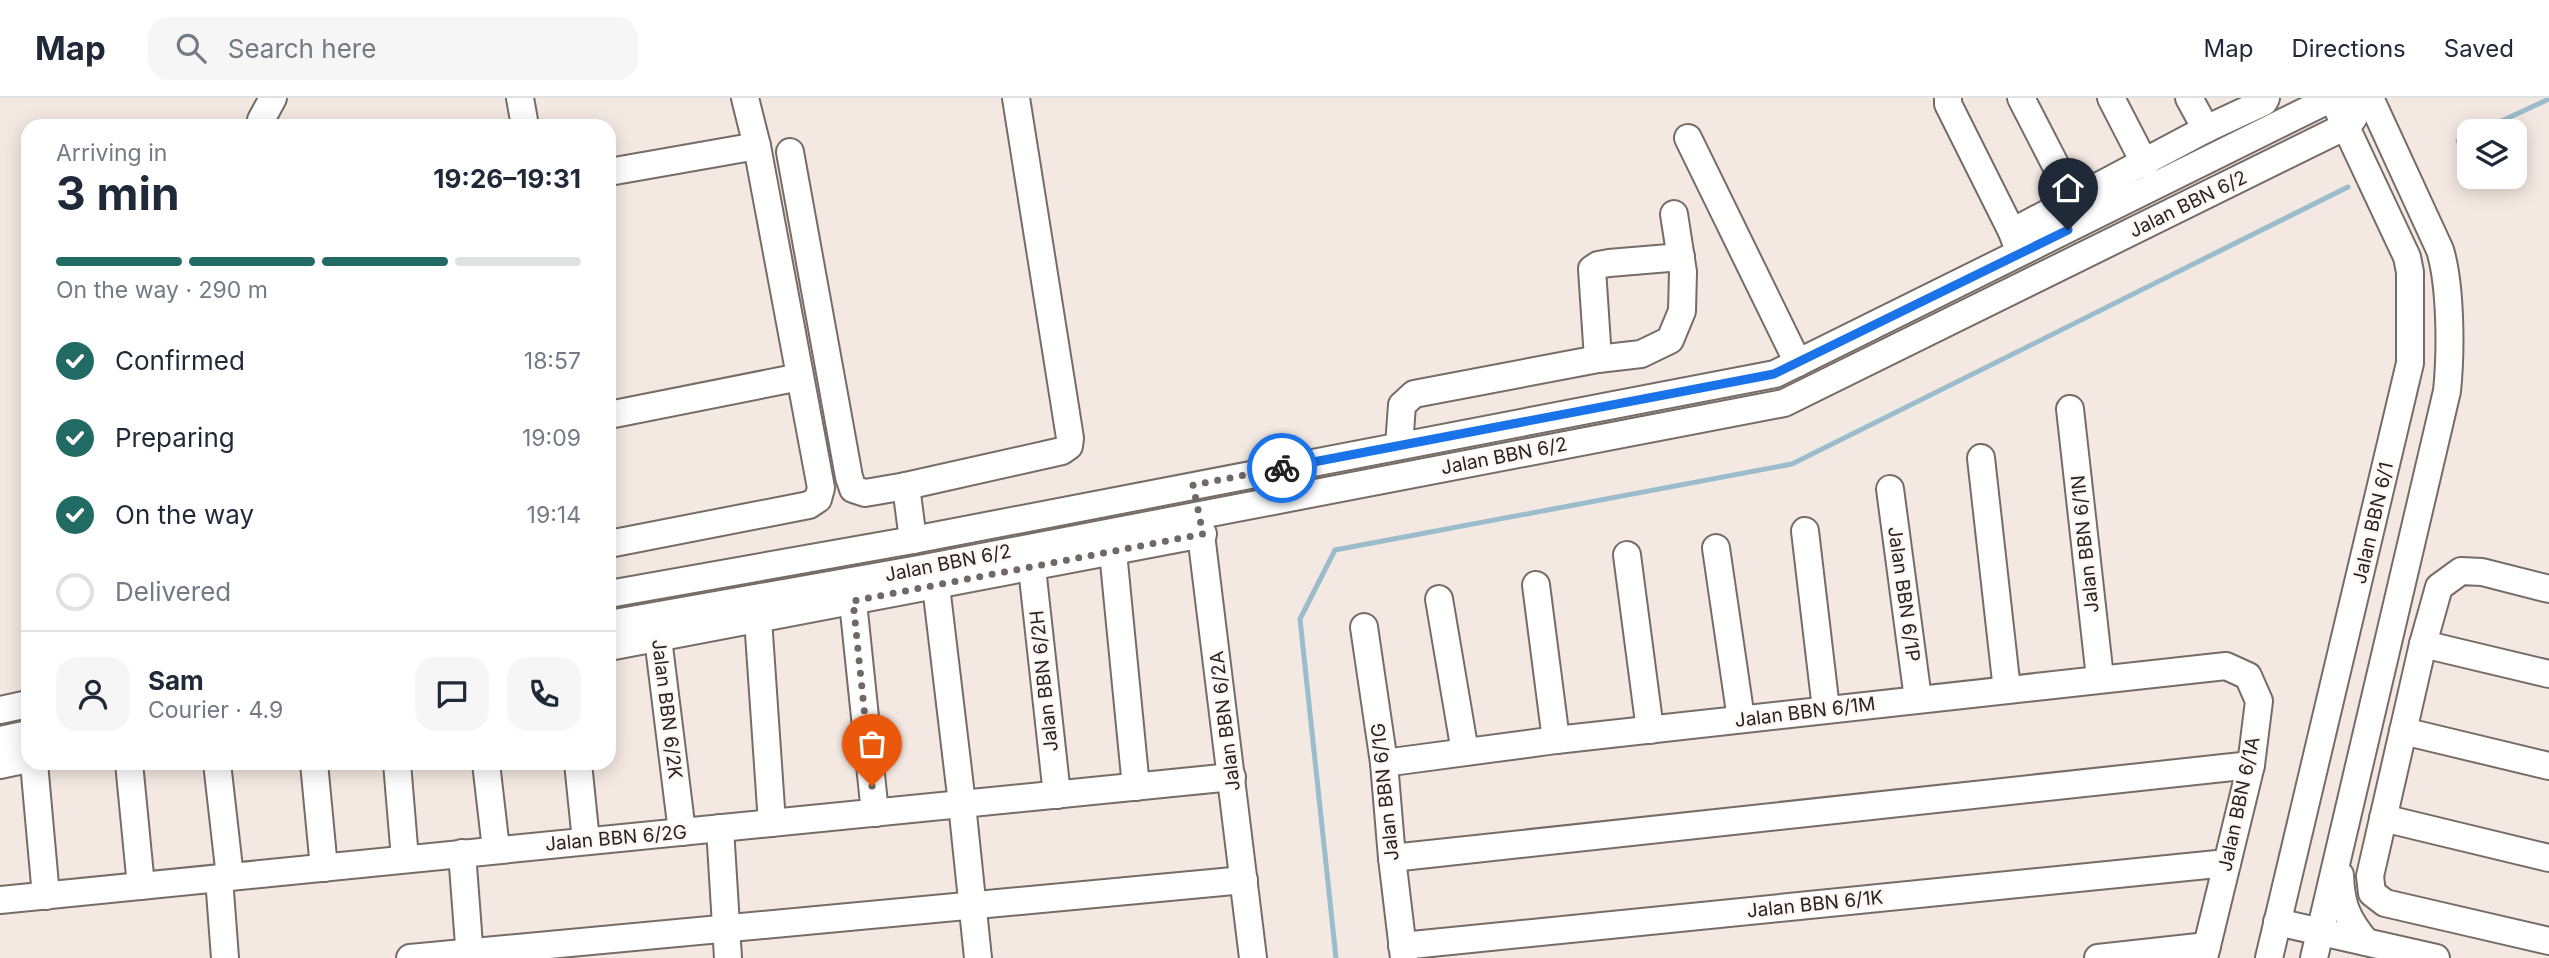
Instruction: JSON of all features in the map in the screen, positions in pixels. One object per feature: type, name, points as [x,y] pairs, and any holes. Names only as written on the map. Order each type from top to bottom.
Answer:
[{"type":"street","points":[[262,119],[273,98]]},
{"type":"street","points":[[520,98],[524,119]]},
{"type":"street","points":[[616,543],[809,505],[818,499],[821,488],[757,146],[745,98]]},
{"type":"street","points":[[790,152],[853,489],[865,493],[906,486],[1062,451],[1069,446],[1070,438],[1016,98]]},
{"type":"street","points":[[1948,98],[1948,104],[2034,279]]},
{"type":"street","points":[[2021,98],[2073,200]]},
{"type":"street","points":[[2111,98],[2145,164]]},
{"type":"street","points":[[2189,98],[2206,130]]},
{"type":"street","points":[[2016,243],[2073,200],[2264,102],[2266,98]]},
{"type":"street","name":"Jalan BBN 6/2","points":[[616,592],[913,540],[1774,374],[2016,243],[2332,98]]},
{"type":"street","name":"Jalan BBN 6/1","points":[[2269,958],[2410,363],[2410,272],[2407,257],[2332,98]]},
{"type":"street","points":[[2346,126],[2354,119],[2357,109],[2355,98]]},
{"type":"street","points":[[2314,958],[2447,391],[2450,364],[2445,267],[2440,250],[2370,98]]},
{"type":"street","name":"Jalan BBN 6/2","points":[[657,627],[919,569],[1201,524],[1784,402],[2346,126]]},
{"type":"street","points":[[1689,138],[1798,363]]},
{"type":"street","points":[[616,172],[757,146]]},
{"type":"street","points":[[1399,446],[1402,405],[1414,394],[1598,359],[1641,354],[1670,340],[1682,311],[1683,272],[1674,214]]},
{"type":"street","points":[[1598,359],[1592,269],[1609,263],[1681,257]]},
{"type":"street","points":[[616,414],[800,377]]},
{"type":"street","name":"Jalan BBN 6/1N","points":[[2070,409],[2100,678]]},
{"type":"street","points":[[1980,458],[2007,690]]},
{"type":"street","name":"Jalan BBN 6/2A","points":[[1193,485],[1201,524],[1253,958]]},
{"type":"street","points":[[906,486],[913,540]]},
{"type":"street","name":"Jalan BBN 6/1P","points":[[1890,489],[1919,699]]},
{"type":"street","points":[[616,631],[758,619],[1113,552],[1201,524]]},
{"type":"street","points":[[1805,531],[1826,709]]},
{"type":"street","points":[[1716,548],[1741,719]]},
{"type":"street","points":[[1113,552],[1136,787]]},
{"type":"street","points":[[1627,555],[1650,730]]},
{"type":"street","name":"Jalan BBN 6/2H","points":[[1031,568],[1057,795]]},
{"type":"street","points":[[2549,589],[2482,572],[2461,571],[2439,587],[2423,644],[2370,876],[2372,893],[2385,903],[2549,942]]},
{"type":"street","points":[[1536,585],[1556,740]]},
{"type":"street","points":[[936,586],[978,958]]},
{"type":"street","name":"Jalan BBN 6/2K","points":[[650,587],[682,832]]},
{"type":"street","points":[[1438,599],[1465,751]]},
{"type":"street","points":[[853,601],[875,813]]},
{"type":"street","points":[[758,619],[772,823]]},
{"type":"street","name":"Jalan BBN 6/1G","points":[[1364,627],[1384,763],[1403,952]]},
{"type":"street","points":[[2423,644],[2549,674]]},
{"type":"street","name":"Jalan BBN 6/1M","points":[[1384,763],[1556,740],[2226,666]]},
{"type":"street","name":"Jalan BBN 6/1A","points":[[2206,952],[2251,765],[2259,701],[2248,676],[2226,666]]},
{"type":"street","points":[[0,710],[21,706]]},
{"type":"street","points":[[2403,731],[2549,766]]},
{"type":"street","points":[[0,740],[21,736]]},
{"type":"street","points":[[0,765],[21,761]]},
{"type":"street","points":[[1392,858],[2251,765]]},
{"type":"street","points":[[35,770],[46,895]]},
{"type":"street","points":[[130,770],[141,886]]},
{"type":"street","points":[[218,770],[225,878],[225,958]]},
{"type":"street","points":[[315,770],[324,868]]},
{"type":"street","points":[[398,770],[405,859]]},
{"type":"street","points":[[487,770],[496,849]]},
{"type":"street","points":[[579,770],[586,841]]},
{"type":"street","name":"Jalan BBN 6/2G","points":[[0,900],[1232,777]]},
{"type":"street","points":[[2383,818],[2549,858]]},
{"type":"street","points":[[720,828],[728,958]]},
{"type":"street","points":[[462,853],[470,955]]},
{"type":"street","points":[[2339,853],[2340,896],[2351,925],[2366,943]]},
{"type":"street","name":"Jalan BBN 6/1K","points":[[1403,952],[2227,863]]},
{"type":"street","points":[[410,958],[470,955],[1244,880]]},
{"type":"street","points":[[2277,922],[2436,958]]},
{"type":"street","points":[[2337,958],[2351,948],[2366,943]]},
{"type":"street","points":[[2098,958],[2206,952]]},
{"type":"waterway","points":[[2506,119],[2549,99]]},
{"type":"waterway","points":[[1336,958],[1300,619],[1335,550],[1792,464],[2348,187]]},
{"type":"way so far","points":[[872,786],[853,601],[1203,534],[1193,485],[1282,468]]},
{"type":"route","points":[[1282,468],[1774,374],[2068,230]]}]
